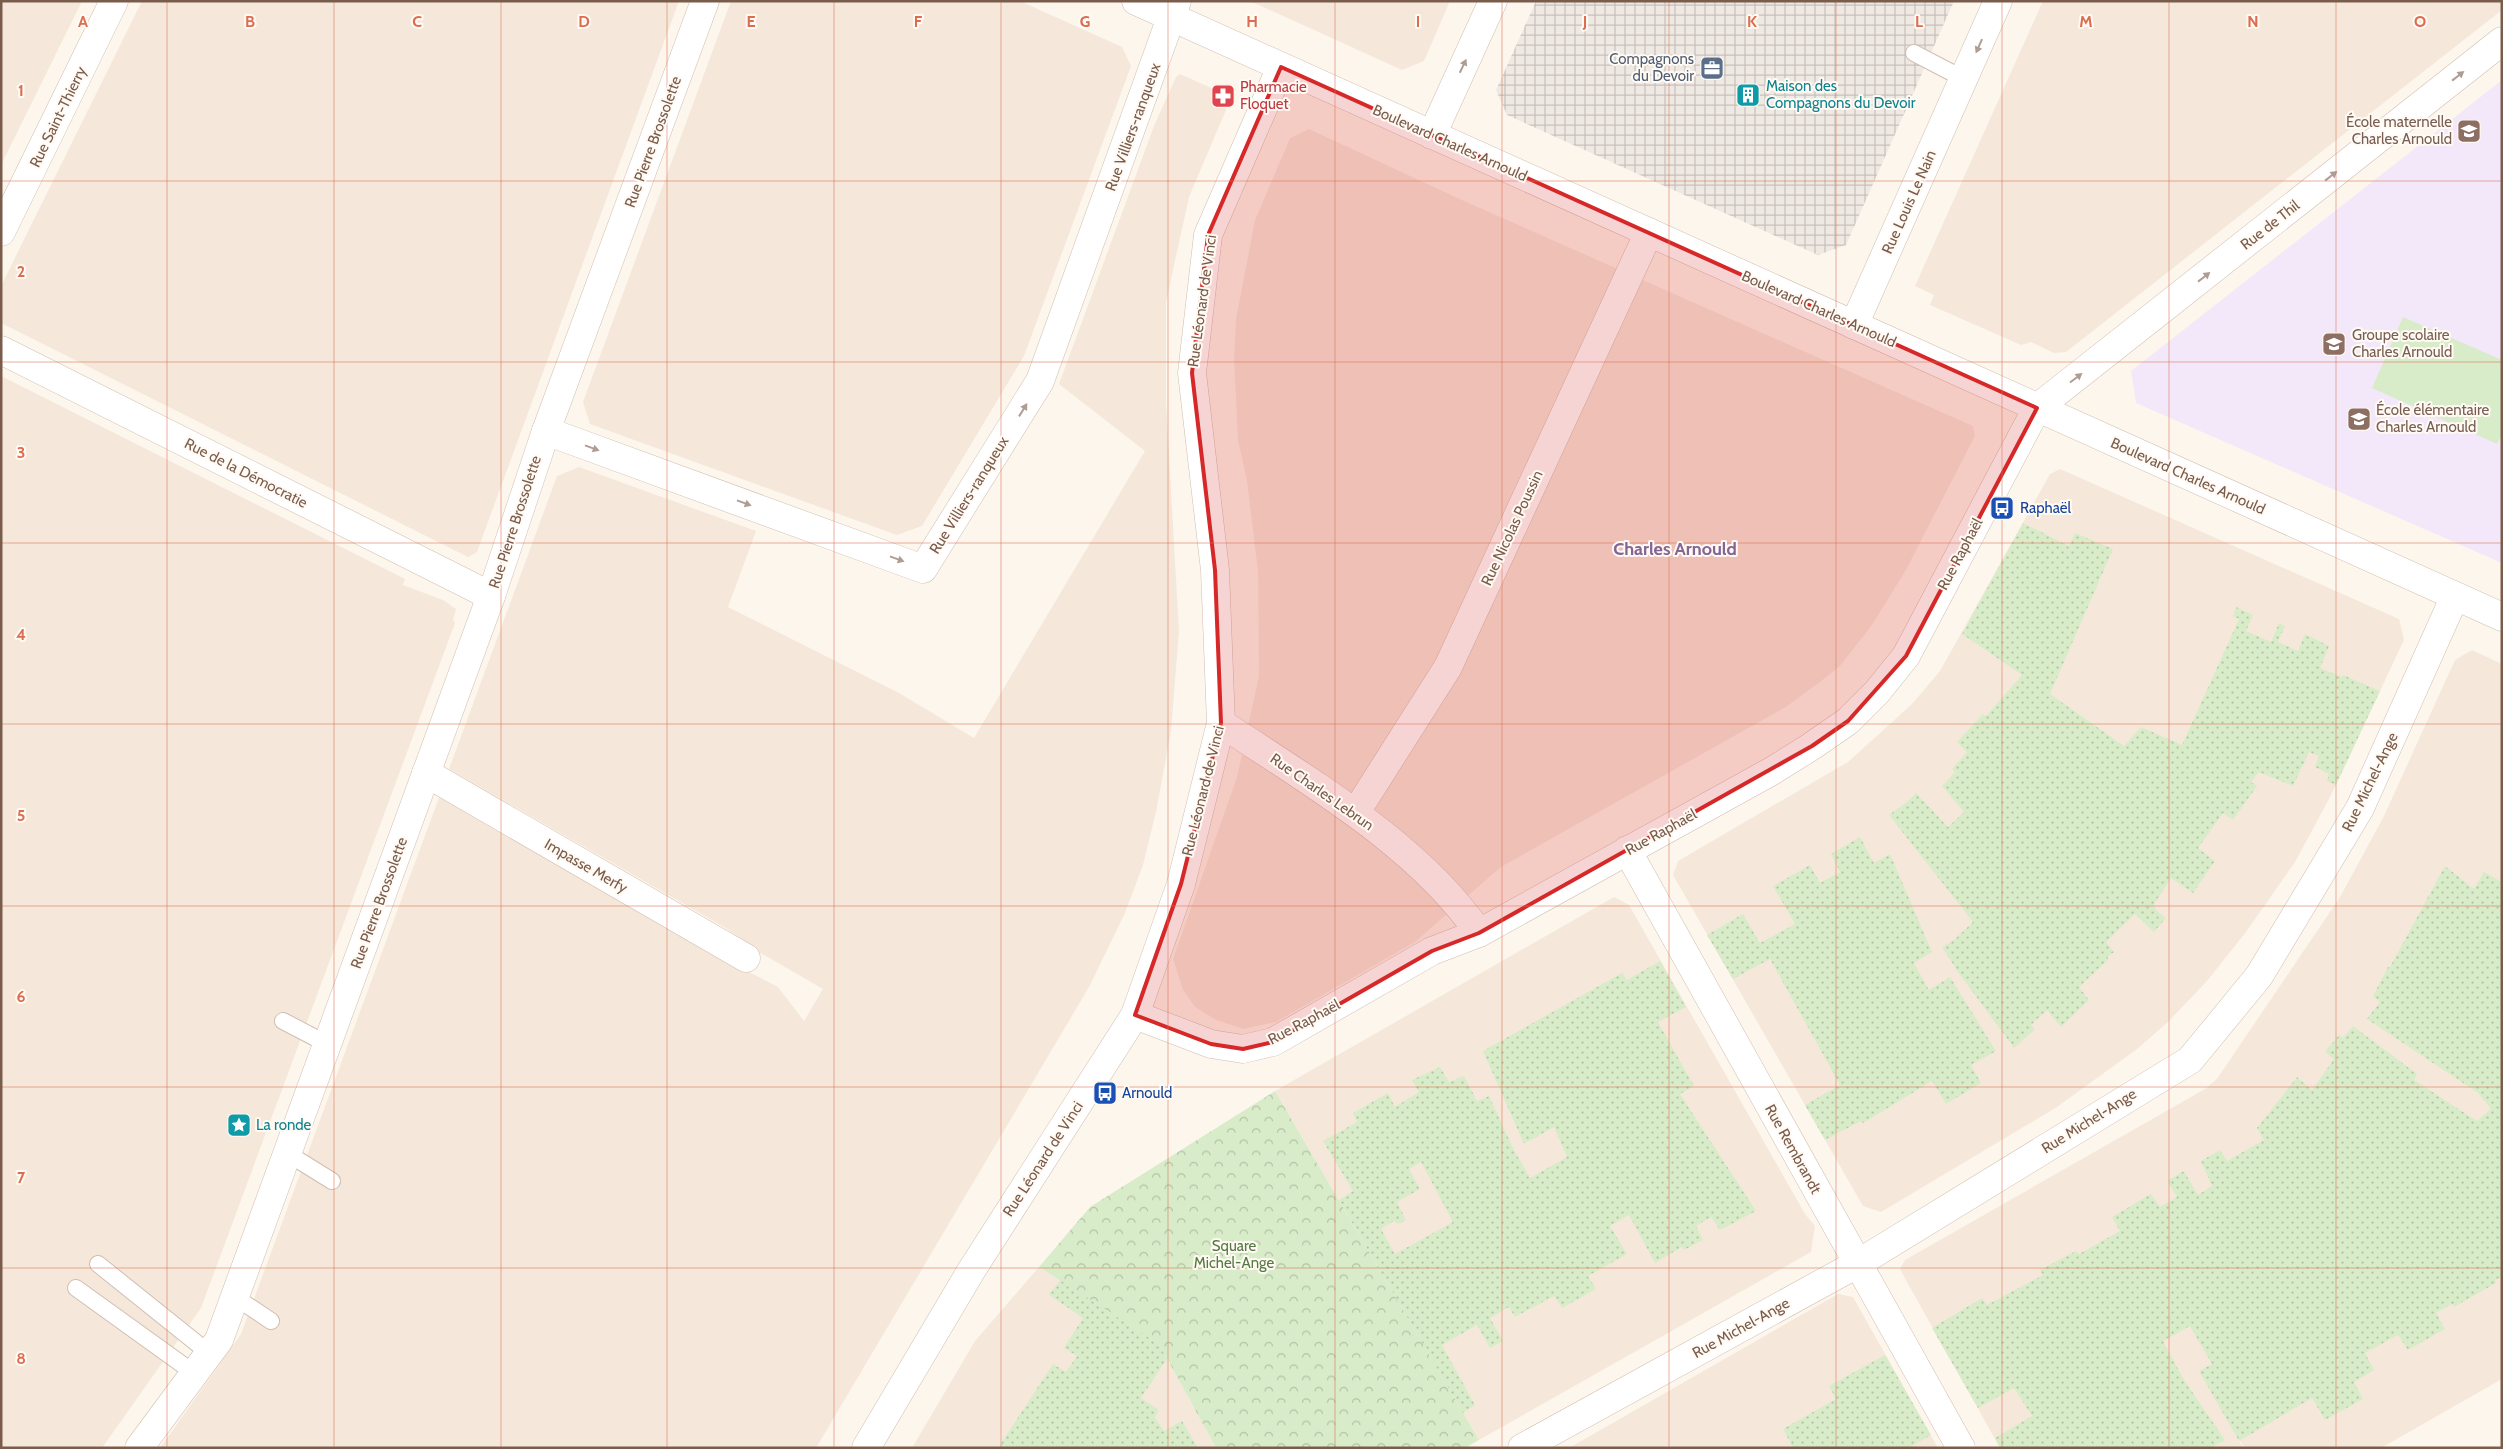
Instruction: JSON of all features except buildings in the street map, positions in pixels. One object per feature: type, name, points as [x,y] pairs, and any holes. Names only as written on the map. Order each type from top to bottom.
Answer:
[{"type":"street","name":"Rue Saint-Thierry","points":[[1,232],[114,1]]},
{"type":"street","name":"Rue Pierre Brossolette","points":[[138,1448],[219,1340],[491,596],[546,431],[706,1]]},
{"type":"street","name":"Boulevard Charles Arnould","points":[[1136,1],[1174,9],[1281,67],[2502,617]]},
{"type":"street","points":[[1432,135],[1493,1]]},
{"type":"street","name":"Rue Louis Le Nain","points":[[1854,325],[1998,1]]},
{"type":"street","name":"Rue Villiers-ranqueux","points":[[546,431],[923,568],[1040,381],[1174,9]]},
{"type":"street","name":"Rue de Thil","points":[[2038,408],[2502,41]]},
{"type":"street","name":"Rue Léonard de Vinci","points":[[866,1448],[971,1271],[1135,1015],[1181,884],[1221,723],[1215,570],[1192,372],[1208,235],[1281,67]]},
{"type":"street","name":"Rue Nicolas Poussin","points":[[1356,812],[1448,667],[1648,232]]},
{"type":"street","name":"Rue de la Démocratie","points":[[1,350],[491,596]]},
{"type":"street","name":"Rue Raphaël","points":[[1135,1015],[1211,1044],[1243,1048],[1273,1042],[1432,951],[1480,933],[1772,771],[1848,722],[1906,656],[2038,408]]},
{"type":"street","name":"Rue Michel-Ange","points":[[1522,1448],[1857,1264],[2190,1060],[2260,976],[2360,808],[2455,596]]},
{"type":"street","name":"Rue Charles Lebrun","points":[[1221,723],[1356,812],[1424,870],[1467,914],[1480,933]]},
{"type":"street","name":"Impasse Merfy","points":[[426,773],[746,958]]},
{"type":"street","name":"Rue Rembrandt","points":[[1627,850],[1961,1448]]},
{"type":"lane","points":[[1914,54],[1964,79]]},
{"type":"lane","points":[[283,1021],[327,1044]]},
{"type":"lane","points":[[287,1153],[332,1181]]},
{"type":"lane","points":[[98,1264],[202,1363]]},
{"type":"lane","points":[[76,1288],[202,1363]]},
{"type":"lane","points":[[235,1297],[271,1321]]},
{"type":"highlighted area","points":[[1281,67],[2037,408],[1906,656],[1848,721],[1812,746],[1479,933],[1432,951],[1273,1042],[1243,1049],[1211,1044],[1135,1015],[1181,884],[1221,723],[1215,570],[1192,373],[1208,235]]},
{"type":"shaded area","points":[[1,1],[82,1],[1,165]]},
{"type":"shaded area","points":[[142,1],[679,1],[477,552],[468,557],[1,323],[1,286]]},
{"type":"shaded area","points":[[731,1],[1020,1],[1122,47],[1131,66],[1024,356],[922,526],[897,535],[590,424],[583,402]]},
{"type":"shaded area","points":[[1250,1],[1450,1],[1424,61],[1402,70]]},
{"type":"shaded area","points":[[1536,1],[1954,1],[1846,245],[1818,255],[1507,115],[1496,90]]},
{"type":"shaded area","points":[[2043,1],[2502,1],[2502,10],[2066,352],[2054,353],[2031,342],[2021,345],[1930,305],[1934,295],[1915,286]]},
{"type":"shaded area","points":[[1180,74],[1216,90],[1226,110],[1189,197],[1166,302],[1166,403],[1179,631],[1171,731],[1156,812],[1143,865],[1125,913],[1089,987],[816,1448],[160,1448],[241,1334],[440,795],[726,960],[778,987],[804,1021],[823,989],[738,940],[739,937],[724,927],[449,769],[557,476],[579,467],[756,531],[728,607],[899,693],[974,738],[1145,451],[1059,384],[1154,126],[1176,77]]},
{"type":"shaded area","name":"Groupe scolaire Charles Arnould","points":[[2502,80],[2502,563],[2136,403],[2131,371]]},
{"type":"shaded area","points":[[1309,129],[1462,200],[1973,426],[1975,436],[1906,570],[1872,625],[1840,666],[1786,707],[1501,867],[1415,942],[1276,1022],[1243,1029],[1216,1020],[1195,1007],[1183,990],[1173,959],[1237,777],[1259,676],[1258,572],[1247,481],[1238,440],[1234,357],[1236,319],[1255,220],[1290,138]]},
{"type":"shaded area","points":[[1,376],[405,579],[403,585],[443,600],[456,609],[453,620],[455,623],[201,1308],[102,1448],[1,1448]]},
{"type":"shaded area","points":[[2060,469],[2399,619],[2404,640],[2329,799],[2295,862],[2246,932],[2207,981],[2167,1023],[2137,1049],[2057,1107],[1881,1212],[1863,1206],[1673,875],[1678,861],[1848,762],[1912,704],[1940,671],[2050,474]]},
{"type":"shaded area","points":[[2472,650],[2502,664],[2502,1379],[2381,1448],[2244,1448],[2225,1415],[2243,1448],[2000,1448],[1900,1269],[1905,1260],[2205,1089],[2217,1079],[2340,897],[2383,818],[2455,660]]},
{"type":"shaded area","points":[[1614,897],[1629,905],[1805,1214],[1815,1226],[1811,1252],[1479,1440],[1275,1091]]},
{"type":"shaded area","points":[[1039,1267],[1159,1344],[1216,1448],[912,1448],[975,1341]]},
{"type":"shaded area","points":[[1838,1294],[1853,1297],[1938,1448],[1569,1448]]},
{"type":"green space","points":[[2403,317],[2502,360],[2502,434],[2497,444],[2372,388]]},
{"type":"green space","points":[[2023,523],[2069,546],[2075,533],[2113,549],[2050,694],[2124,746],[2141,727],[2182,745],[2239,619],[2233,616],[2236,607],[2253,615],[2246,631],[2271,642],[2279,623],[2285,626],[2278,642],[2298,651],[2305,634],[2329,646],[2320,668],[2342,677],[2343,675],[2380,691],[2336,785],[2327,781],[2329,774],[2315,767],[2319,756],[2309,752],[2293,786],[2259,772],[2251,782],[2257,786],[2233,820],[2223,813],[2198,848],[2215,861],[2193,893],[2171,878],[2154,904],[2156,910],[2166,918],[2154,932],[2135,914],[2106,942],[2114,952],[2107,957],[2109,959],[2079,987],[2089,1000],[2061,1027],[2047,1010],[2031,1025],[2035,1029],[2014,1048],[1942,947],[1954,940],[1973,922],[1889,815],[1916,793],[1948,827],[1964,812],[1942,786],[1955,772],[1952,769],[1967,752],[1957,742],[1983,714],[1986,716],[2022,675],[1962,634]]},
{"type":"green space","points":[[1860,837],[1874,863],[1890,854],[1932,952],[1914,963],[1929,990],[1950,977],[1996,1051],[1971,1065],[1981,1083],[1946,1104],[1932,1081],[1863,1123],[1861,1121],[1825,1140],[1805,1105],[1840,1085],[1770,959],[1733,979],[1707,935],[1743,914],[1760,943],[1795,924],[1773,886],[1810,865],[1820,883],[1840,872],[1831,854]]},
{"type":"green space","points":[[2445,866],[2474,889],[2484,872],[2502,882],[2502,1277],[2495,1280],[2496,1283],[2454,1307],[2452,1304],[2436,1313],[2445,1329],[2408,1350],[2398,1335],[2365,1353],[2374,1370],[2354,1382],[2363,1399],[2325,1420],[2312,1398],[2239,1441],[2199,1371],[2212,1364],[2190,1326],[2163,1341],[2184,1380],[2225,1440],[2210,1448],[2000,1448],[1995,1438],[2032,1416],[2014,1388],[1978,1408],[1932,1328],[1982,1298],[1987,1305],[2043,1275],[2040,1270],[2076,1251],[2079,1254],[2120,1231],[2112,1217],[2151,1194],[2160,1207],[2177,1197],[2167,1181],[2184,1171],[2198,1195],[2212,1186],[2201,1161],[2220,1150],[2227,1161],[2264,1140],[2257,1128],[2297,1077],[2312,1090],[2334,1059],[2325,1052],[2339,1035],[2343,1038],[2353,1026],[2417,1074],[2414,1080],[2477,1121],[2491,1109],[2478,1093],[2367,1019],[2380,1002],[2373,996]]},
{"type":"green space","points":[[1660,961],[1686,1007],[1658,1022],[1694,1086],[1680,1094],[1756,1211],[1720,1230],[1711,1217],[1696,1226],[1703,1240],[1684,1250],[1682,1247],[1655,1263],[1629,1215],[1610,1226],[1627,1254],[1588,1276],[1596,1289],[1562,1308],[1554,1296],[1515,1317],[1509,1307],[1490,1318],[1503,1341],[1490,1348],[1477,1325],[1442,1345],[1475,1405],[1463,1413],[1339,1200],[1353,1191],[1323,1141],[1357,1122],[1353,1113],[1388,1093],[1395,1107],[1419,1092],[1412,1080],[1440,1067],[1449,1082],[1464,1076],[1477,1101],[1489,1096],[1514,1150],[1530,1178],[1567,1157],[1554,1127],[1524,1144],[1483,1051],[1622,973],[1627,980]],"holes":[[[1421,1162],[1453,1222],[1395,1254],[1381,1229],[1394,1221],[1398,1224],[1406,1220],[1397,1202],[1420,1189],[1409,1169]]]},
{"type":"green space","name":"Square Michel-Ange","points":[[1275,1091],[1479,1440],[1465,1448],[1216,1448],[1159,1344],[1039,1267],[1090,1207]]},
{"type":"green space","points":[[1060,1280],[1159,1344],[1167,1359],[1141,1398],[1159,1410],[1155,1417],[1164,1431],[1182,1421],[1198,1448],[998,1448],[1053,1364],[1066,1372],[1077,1356],[1064,1348],[1083,1318],[1049,1295]]},
{"type":"green space","points":[[1885,1355],[1931,1435],[1909,1448],[1791,1448],[1792,1446],[1783,1429],[1836,1399],[1829,1386]]},
{"type":"place","name":"Compagnons du Devoir","points":[[1712,68]]},
{"type":"place","name":"Maison des Compagnons du Devoir","points":[[1748,95]]},
{"type":"place","name":"Pharmacie Floquet","points":[[1223,96]]},
{"type":"place","name":"École maternelle Charles Arnould","points":[[2469,131]]},
{"type":"place","name":"Groupe scolaire Charles Arnould","points":[[2334,344]]},
{"type":"place","name":"École élémentaire Charles Arnould","points":[[2359,419]]},
{"type":"place","name":"Raphaël","points":[[2002,508]]},
{"type":"place","name":"Arnould","points":[[1105,1093]]},
{"type":"place","name":"La ronde","points":[[239,1125]]},
{"type":"district","name":"Charles Arnould","points":[[1675,549]]}]
